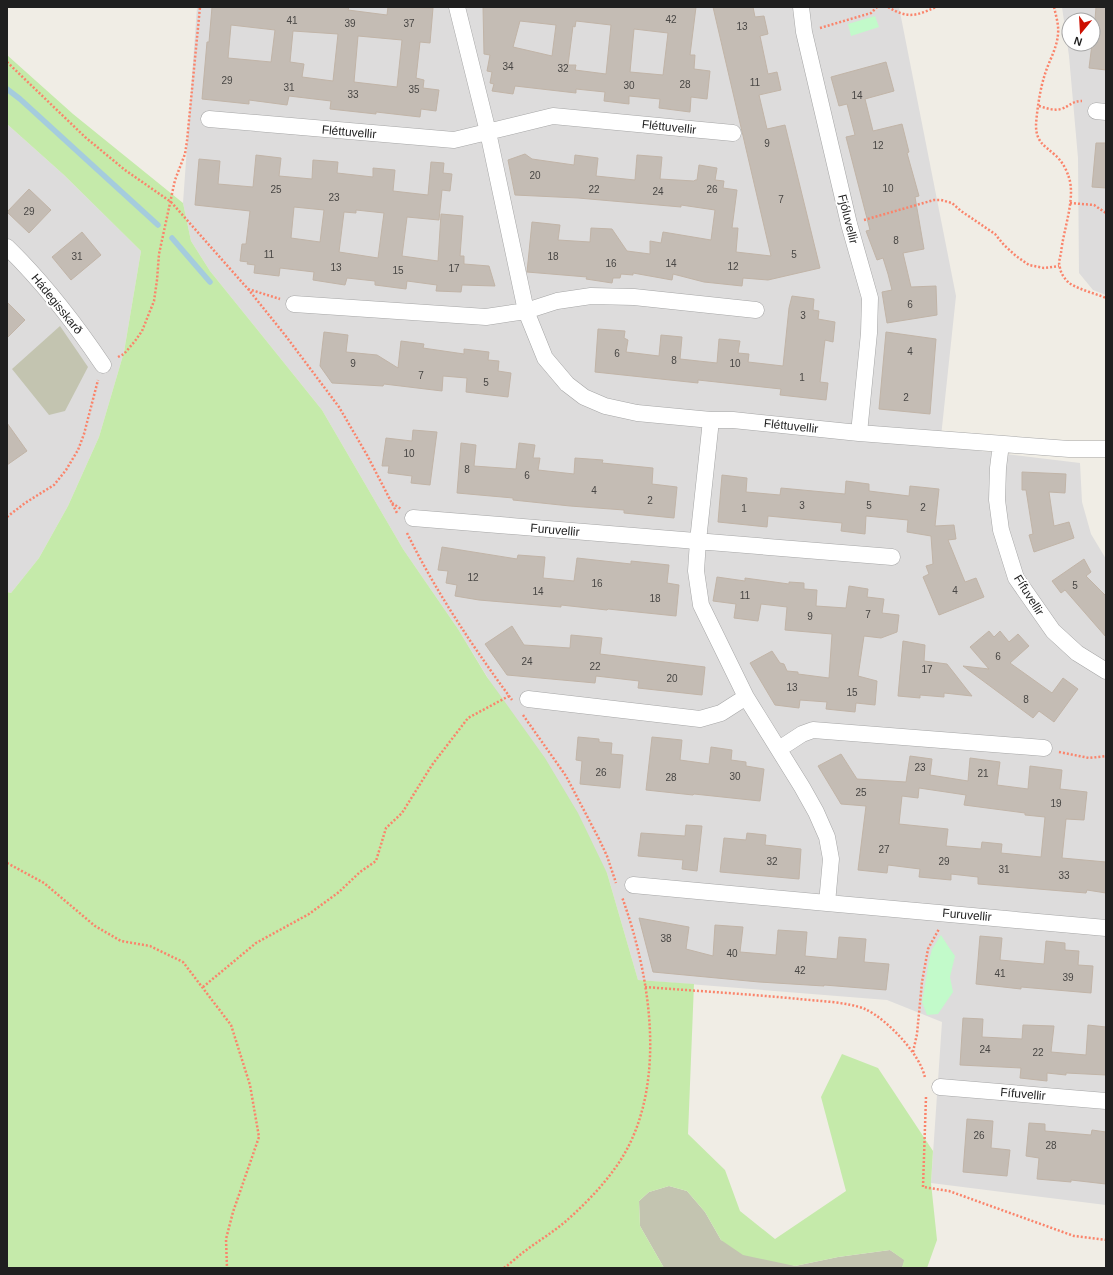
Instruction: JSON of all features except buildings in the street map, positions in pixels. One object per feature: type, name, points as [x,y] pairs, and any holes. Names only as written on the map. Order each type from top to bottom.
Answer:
[{"type":"street","name":"Fléttuvellir","points":[[457,7],[488,132],[526,311],[545,358],[567,384],[584,397],[605,406],[638,413],[711,420],[732,420],[859,433],[1070,449],[1106,450]]},
{"type":"street","name":"Fjóluvellir","points":[[801,7],[804,32],[849,224],[870,298],[869,333],[859,433]]},
{"type":"street","name":"Fléttuvellir","points":[[209,119],[454,140],[553,116],[732,134]]},
{"type":"street","name":"Hádegisskarð","points":[[7,247],[25,264],[53,296],[103,365]]},
{"type":"street","points":[[294,304],[486,317],[526,311],[557,301],[591,296],[648,298],[756,310]]},
{"type":"street","points":[[711,420],[696,571],[701,605],[746,697],[779,749],[812,806],[827,837],[831,859],[827,904]]},
{"type":"street","name":"Fífuvellir","points":[[1001,444],[998,468],[997,500],[1001,530],[1016,578],[1053,631],[1078,653],[1106,671]]},
{"type":"street","name":"Furuvellir","points":[[405,521],[892,557]]},
{"type":"street","points":[[520,704],[700,719],[720,713],[746,697]]},
{"type":"street","points":[[779,749],[802,734],[813,730],[1044,748]]},
{"type":"street","name":"Furuvellir","points":[[624,889],[945,913],[1106,928]]},
{"type":"street","name":"Fífuvellir","points":[[933,1090],[1106,1100]]},
{"type":"path","points":[[7,517],[25,503],[54,485],[66,470],[78,450],[84,434],[103,365],[124,354],[135,341],[148,318],[154,301],[158,280],[159,254],[175,180],[185,154],[200,7]]},
{"type":"path","points":[[804,32],[871,13],[877,7]]},
{"type":"path","points":[[888,7],[908,16],[936,7]]},
{"type":"path","points":[[1054,7],[1058,26],[1058,35],[1045,74],[1036,126],[1037,134],[1041,143],[1056,155],[1068,175],[1070,187],[1070,203],[1059,266],[1062,276],[1070,283],[1106,298]]},
{"type":"path","points":[[7,62],[95,145],[125,170],[171,202],[248,289],[285,335],[339,407],[405,521],[430,576],[509,696],[520,704],[566,776],[624,889],[645,987],[651,1040],[649,1073],[642,1108],[632,1138],[613,1171],[591,1196],[564,1222],[504,1268]]},
{"type":"path","points":[[1039,106],[1052,110],[1061,109],[1075,101],[1082,101],[1101,112]]},
{"type":"path","points":[[849,224],[934,200],[941,200],[952,203],[961,211],[995,234],[1016,256],[1029,265],[1044,268],[1059,266]]},
{"type":"path","points":[[1070,203],[1094,205],[1106,213]]},
{"type":"path","points":[[248,289],[294,304]]},
{"type":"path","points":[[203,987],[256,943],[309,914],[339,892],[360,872],[376,861],[386,828],[402,813],[432,764],[468,718],[509,696]]},
{"type":"path","points":[[1044,748],[1089,758],[1106,756]]},
{"type":"path","points":[[7,863],[44,883],[95,926],[121,941],[150,946],[183,962],[231,1024],[250,1085],[259,1137],[233,1212],[226,1239],[227,1268]]},
{"type":"path","points":[[913,1052],[917,1034],[922,982],[928,949],[942,923],[945,913]]},
{"type":"path","points":[[645,987],[761,995],[830,1002],[865,1009],[889,1026],[913,1052],[924,1073],[925,1079]]},
{"type":"path","points":[[933,1090],[923,1187],[949,1191],[1074,1236],[1106,1240]]},
{"type":"shaded area","points":[[197,7],[899,7],[956,296],[940,446],[1080,463],[1082,502],[1091,534],[1106,559],[1106,1205],[931,1183],[942,1022],[887,1000],[638,980],[607,873],[458,629],[403,549],[322,410],[210,271],[191,241],[183,203]]},
{"type":"shaded area","points":[[1062,7],[1106,7],[1106,295],[1093,290],[1079,273],[1078,158],[1068,52],[1101,52],[1101,12],[1063,12]]},
{"type":"shaded area","points":[[7,124],[64,175],[141,251],[124,352],[99,437],[68,506],[39,558],[11,593],[7,592]]},
{"type":"shaded area","points":[[60,326],[88,367],[65,411],[49,415],[12,369]]},
{"type":"shaded area","points":[[669,1186],[687,1191],[705,1212],[721,1240],[795,1266],[838,1257],[890,1250],[905,1260],[902,1268],[664,1268],[640,1226],[639,1201],[649,1192]]},
{"type":"green space","points":[[875,16],[879,27],[851,36],[848,24]]},
{"type":"green space","points":[[7,55],[73,114],[183,203],[191,241],[210,271],[322,410],[403,549],[458,629],[487,677],[545,758],[578,813],[607,873],[638,980],[694,984],[688,1134],[725,1170],[740,1211],[775,1239],[846,1191],[821,1097],[842,1054],[878,1068],[933,1151],[931,1183],[937,1240],[927,1268],[902,1268],[904,1260],[890,1250],[838,1257],[795,1266],[743,1255],[721,1240],[705,1212],[687,1191],[669,1186],[649,1192],[639,1201],[640,1226],[664,1268],[7,1268],[7,592],[11,593],[39,558],[68,506],[99,437],[124,352],[141,251],[64,175],[7,124]]},
{"type":"green space","points":[[941,935],[955,956],[950,977],[953,992],[938,1014],[927,1015],[922,1002],[929,961],[932,949]]},
{"type":"waterway","points":[[7,89],[20,99],[158,225]]},
{"type":"waterway","points":[[172,238],[210,282]]}]
